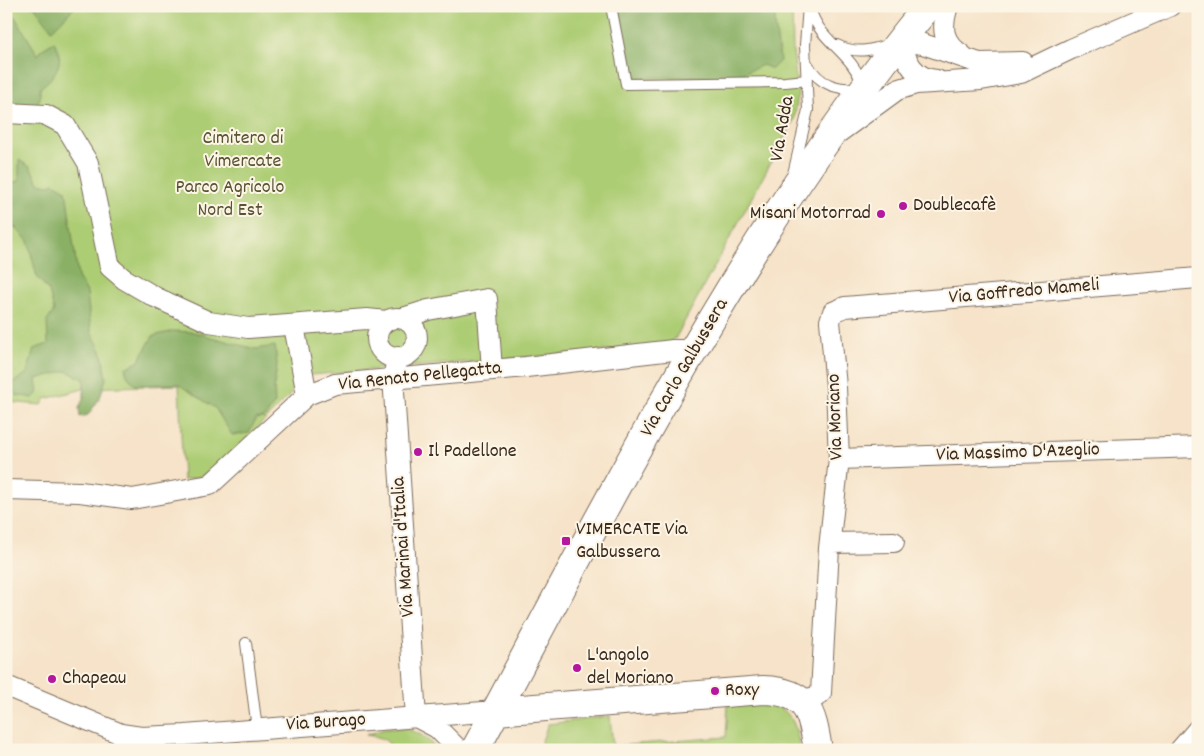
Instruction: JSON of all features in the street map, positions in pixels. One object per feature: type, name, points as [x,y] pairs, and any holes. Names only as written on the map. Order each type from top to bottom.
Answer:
[{"type":"street","name":"Via Carlo Galbussera","points":[[475,750],[692,350],[826,142],[864,88],[928,6]]},
{"type":"street","points":[[948,6],[943,22],[944,36],[952,48],[970,60]]},
{"type":"street","points":[[826,142],[897,90],[916,84],[958,82],[1022,73],[1071,49],[1170,6]]},
{"type":"street","points":[[958,82],[929,79],[917,73],[906,60],[900,41],[923,44],[986,64],[1016,63],[1071,49]]},
{"type":"street","points":[[6,113],[46,115],[65,125],[88,164],[110,267],[124,279],[187,314],[209,322],[248,328],[367,319],[394,320],[413,326],[417,337],[416,343],[409,353],[398,358],[386,354],[378,344],[378,331],[394,320],[428,310],[487,299],[492,370]]},
{"type":"street","name":"Via Goffredo Mameli","points":[[851,307],[1198,278]]},
{"type":"street","name":"Via Moriano","points":[[800,700],[816,697],[821,694],[830,543],[839,458],[836,387],[830,318],[836,309],[851,307]]},
{"type":"street","points":[[294,326],[307,395]]},
{"type":"street","name":"Via Renato Pellegatta","points":[[6,490],[80,492],[132,499],[210,485],[307,395],[335,384],[492,370],[673,350],[692,350]]},
{"type":"street","name":"Via Marinai d'Italia","points":[[398,358],[393,378],[416,717]]},
{"type":"street","name":"Via Massimo D'Azeglio","points":[[839,458],[1198,447]]},
{"type":"street","points":[[830,543],[894,542]]},
{"type":"street","name":"Via Burago","points":[[6,686],[124,742],[141,736],[178,736],[257,728],[762,690],[782,691],[800,700]]},
{"type":"street","points":[[800,700],[812,715],[818,750]]},
{"type":"street","points":[[416,717],[437,728],[459,750]]},
{"type":"street","points":[[1180,750],[1198,729]]},
{"type":"lane","points":[[611,6],[626,84],[785,82],[807,80]]},
{"type":"lane","name":"Via Adda","points":[[806,60],[814,74],[830,86],[847,89],[864,88],[854,65],[815,23],[809,6]]},
{"type":"lane","name":"Via Adda","points":[[785,204],[806,124],[806,60],[809,6]]},
{"type":"lane","name":"Via Adda","points":[[826,37],[840,47],[857,51],[875,50],[900,41]]},
{"type":"lane","points":[[246,644],[257,728]]},
{"type":"green space","name":"Parco Agricolo Nord Est","points":[[6,6],[792,6],[793,51],[798,96],[794,120],[675,339],[662,346],[310,375],[217,468],[198,478],[183,480],[179,385],[87,388],[45,399],[42,405],[6,402]]},
{"type":"green space","points":[[6,6],[10,6],[38,55],[41,50],[54,42],[58,49],[58,68],[40,88],[40,98],[35,108],[6,109]]},
{"type":"green space","points":[[34,6],[76,6],[52,30]]},
{"type":"green space","points":[[618,6],[776,6],[775,24],[780,61],[772,69],[763,65],[732,76],[629,78]]},
{"type":"green space","points":[[19,160],[30,167],[39,183],[49,185],[54,183],[66,190],[78,277],[87,292],[91,331],[102,353],[106,378],[100,398],[88,415],[80,417],[79,408],[84,397],[84,379],[66,371],[36,379],[38,393],[33,398],[16,395],[11,390],[11,384],[27,373],[34,349],[48,344],[47,321],[54,311],[49,291],[37,277],[28,241],[15,227],[6,230],[6,184],[19,181]]},
{"type":"green space","points":[[173,331],[193,332],[255,349],[275,346],[277,364],[274,388],[275,403],[264,418],[256,419],[249,433],[232,435],[215,408],[178,384],[135,385],[128,377],[125,368],[138,362],[153,336]]},
{"type":"green space","points":[[772,704],[786,712],[790,717],[795,728],[800,750],[539,749],[548,724],[610,716],[613,746],[726,737],[728,705]]},
{"type":"green space","points":[[402,728],[422,735],[436,750],[391,750],[388,742],[385,740],[366,735],[385,729]]},
{"type":"place","name":"Doublecafè","points":[[903,206]]},
{"type":"place","name":"Misani Motorrad","points":[[881,214]]},
{"type":"place","name":"Il Padellone","points":[[418,452]]},
{"type":"place","name":"VIMERCATE Via Galbussera","points":[[566,541]]},
{"type":"place","name":"L'angolo del Moriano","points":[[577,668]]},
{"type":"place","name":"Chapeau","points":[[52,679]]},
{"type":"place","name":"Roxy","points":[[715,691]]},
{"type":"park label","name":"Cimitero di Vimercate","points":[[243,150]]}]
